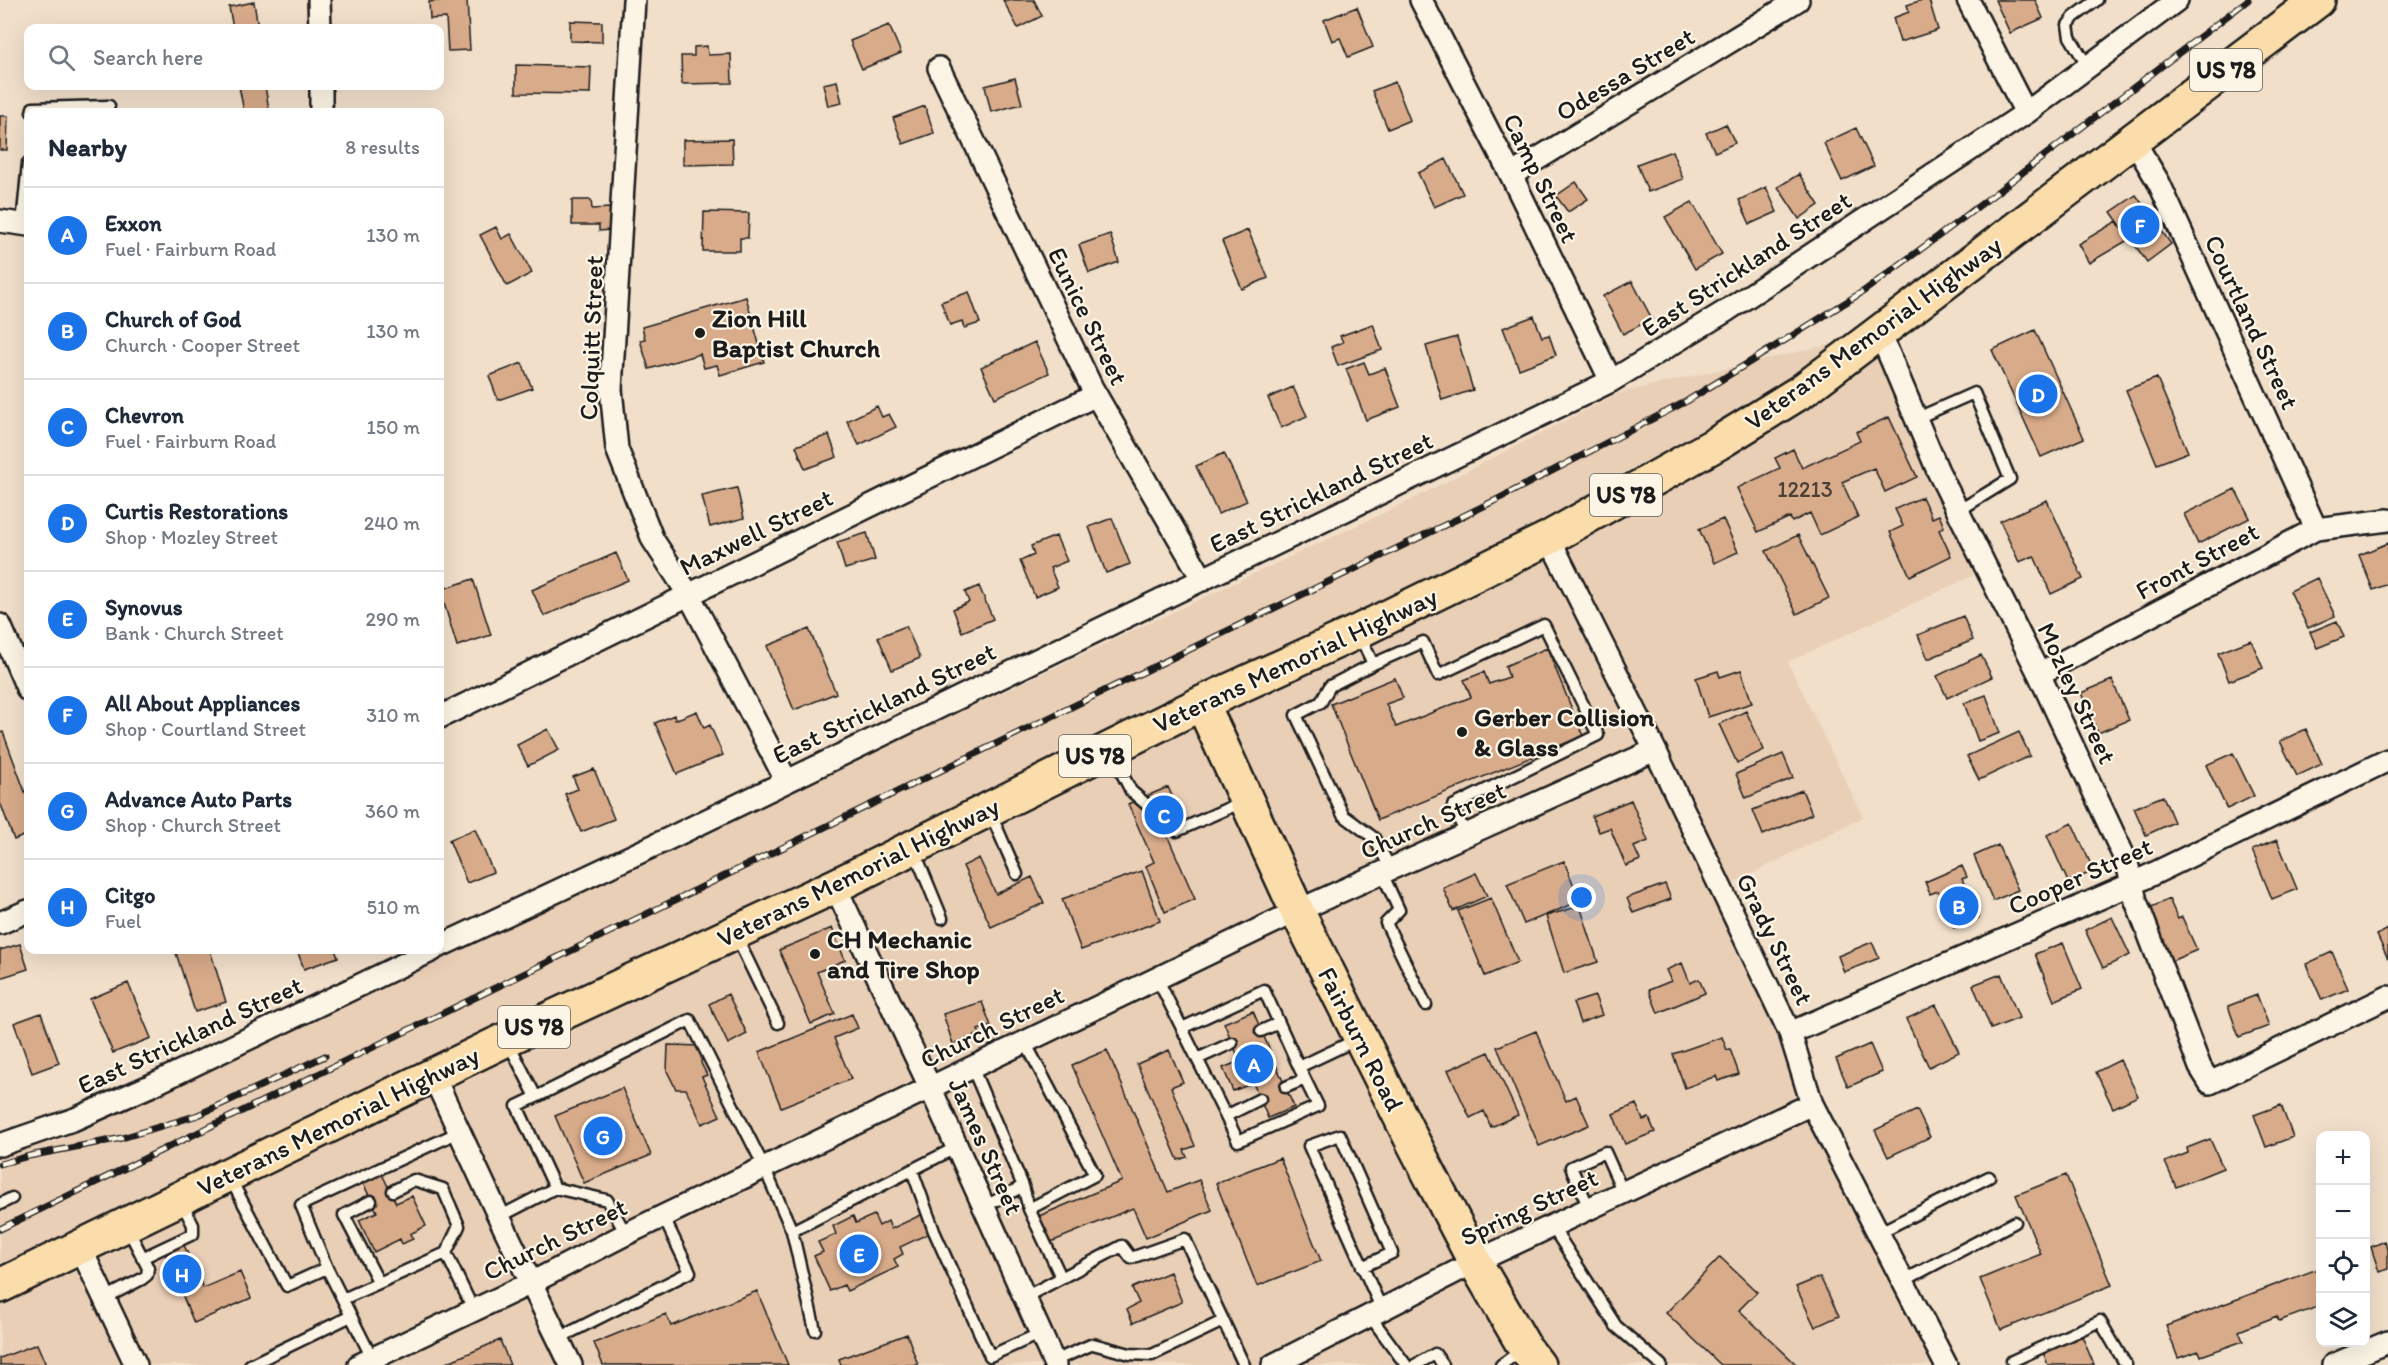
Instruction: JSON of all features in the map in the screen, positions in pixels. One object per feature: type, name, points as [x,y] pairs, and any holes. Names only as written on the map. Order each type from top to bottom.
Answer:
[{"type":"main road","name":"Veterans Memorial Highway","points":[[0,1286],[507,1039],[835,886],[1202,702],[1358,632],[1549,538],[1718,443],[1793,397],[2318,0]]},
{"type":"main road","name":"Fairburn Road","points":[[1202,702],[1297,911],[1522,1359]]},
{"type":"street","points":[[319,0],[320,24]]},
{"type":"street","name":"Colquitt Street","points":[[634,0],[611,389],[617,448],[653,540],[689,595],[786,780]]},
{"type":"street","name":"Camp Street","points":[[1421,0],[1511,175],[1611,381]]},
{"type":"street","name":"Odessa Street","points":[[1511,175],[1798,0]]},
{"type":"street","points":[[1968,0],[2026,112]]},
{"type":"street","name":"East Strickland Street","points":[[444,944],[668,839],[1611,381],[1716,317],[2026,112],[2177,0]]},
{"type":"street","name":"Eunice Street","points":[[939,68],[1096,395],[1203,580]]},
{"type":"street","points":[[321,90],[321,108]]},
{"type":"street","name":"Courtland Street","points":[[2134,141],[2159,183],[2316,529]]},
{"type":"street","points":[[0,221],[24,225]]},
{"type":"street","name":"Mozley Street","points":[[1880,333],[1915,419],[2039,674],[2127,863],[2136,902],[2200,1067],[2210,1083],[2388,997]]},
{"type":"street","name":"Maxwell Street","points":[[444,715],[1096,395]]},
{"type":"street","name":"Front Street","points":[[2039,674],[2316,529],[2388,520]]},
{"type":"street","name":"Grady Street","points":[[1549,538],[1790,1033],[1812,1104],[1903,1281],[1940,1362]]},
{"type":"street","points":[[0,625],[24,681]]},
{"type":"street","name":"Church Street","points":[[366,1362],[764,1167],[1297,911],[1654,750]]},
{"type":"street","name":"Cooper Street","points":[[1790,1033],[2132,884],[2388,760]]},
{"type":"street","name":"James Street","points":[[835,886],[930,1087],[1054,1363]]},
{"type":"street","points":[[0,922],[24,913]]},
{"type":"street","name":"East Strickland Street","points":[[0,1145],[58,1125],[152,1085],[425,954]]},
{"type":"street","points":[[433,1075],[571,1365]]},
{"type":"street","name":"Spring Street","points":[[1273,1365],[1474,1262],[1812,1104]]},
{"type":"street","points":[[80,1247],[136,1365]]},
{"type":"street","points":[[2334,1365],[2388,1342]]},
{"type":"lane","points":[[2088,67],[2070,38],[2068,25],[2074,17],[2097,0]]},
{"type":"lane","points":[[33,108],[109,106]]},
{"type":"lane","points":[[1915,419],[1974,393],[2010,479],[1958,511]]},
{"type":"lane","points":[[1426,1005],[1386,923],[1399,910],[1374,838],[1343,814],[1296,715],[1321,702],[1329,686],[1423,642],[1438,675],[1544,625],[1598,735],[1453,806],[1466,835]]},
{"type":"lane","points":[[1358,632],[1373,664]]},
{"type":"lane","points":[[1109,749],[1131,791],[1178,831],[1247,800]]},
{"type":"lane","points":[[988,809],[1017,874]]},
{"type":"lane","points":[[913,847],[942,918]]},
{"type":"lane","points":[[735,933],[778,1023]]},
{"type":"lane","points":[[1156,978],[1238,1141],[1318,1106],[1264,990],[1182,1028]]},
{"type":"lane","points":[[555,1188],[517,1106],[690,1020],[764,1167],[792,1231],[814,1330]]},
{"type":"lane","points":[[1261,1031],[1279,1023]]},
{"type":"lane","points":[[1299,1067],[1361,1038]]},
{"type":"lane","points":[[507,1039],[536,1097]]},
{"type":"lane","points":[[1025,1042],[1095,1175],[1029,1209]]},
{"type":"lane","points":[[1197,1059],[1232,1044]]},
{"type":"lane","points":[[972,1067],[1023,1186],[1029,1209],[1061,1276]]},
{"type":"lane","points":[[1286,1087],[1305,1078]]},
{"type":"lane","points":[[1226,1116],[1260,1099]]},
{"type":"lane","points":[[366,1362],[351,1316],[327,1268],[301,1205],[459,1132]]},
{"type":"lane","points":[[1362,1267],[1392,1253],[1340,1134],[1309,1146],[1362,1267],[1376,1313],[1406,1365]]},
{"type":"lane","points":[[792,1231],[957,1147]]},
{"type":"lane","points":[[1589,1208],[1571,1167],[1605,1152],[1623,1192]]},
{"type":"lane","points":[[912,1170],[934,1231],[990,1356],[1041,1333]]},
{"type":"lane","points":[[229,1175],[287,1286],[327,1268]]},
{"type":"lane","points":[[1878,1233],[1989,1177]]},
{"type":"lane","points":[[343,1299],[446,1253],[459,1227],[443,1189],[414,1180],[393,1191]]},
{"type":"lane","points":[[984,1207],[1023,1186]]},
{"type":"lane","points":[[499,1217],[555,1188],[607,1200],[626,1234]]},
{"type":"lane","points":[[0,1204],[12,1198]]},
{"type":"lane","points":[[142,1258],[193,1234],[193,1225],[180,1198]]},
{"type":"lane","points":[[371,1202],[344,1215],[379,1283]]},
{"type":"lane","points":[[559,1338],[690,1272],[663,1216]]},
{"type":"lane","points":[[1903,1281],[2015,1222]]},
{"type":"lane","points":[[105,1298],[147,1275],[148,1268],[125,1225]]},
{"type":"lane","points":[[1552,1226],[1616,1326],[1661,1365]]},
{"type":"lane","points":[[1025,1297],[1061,1276],[1122,1246],[1131,1258],[1185,1239],[1244,1365]]},
{"type":"lane","points":[[446,1253],[473,1309]]},
{"type":"lane","points":[[250,1365],[351,1316]]},
{"type":"lane","points":[[1054,1363],[1093,1344],[1130,1354],[1152,1355],[1223,1321]]},
{"type":"lane","points":[[2010,1364],[2100,1321],[2126,1365]]},
{"type":"lane","points":[[1415,1365],[1435,1354],[1443,1365]]},
{"type":"shaded area","points":[[1880,333],[1974,575],[1788,662],[1863,817],[1732,884],[1790,1033],[1812,1104],[1946,1365],[0,1365],[0,1146],[54,1142],[1411,500],[1619,393]]},
{"type":"building","points":[[467,0],[470,50],[448,51],[446,18],[430,19],[429,2]]},
{"type":"building","points":[[1003,0],[1034,0],[1042,16],[1018,28]]},
{"type":"building","points":[[1929,0],[1938,30],[1900,42],[1893,18],[1909,12],[1907,5]]},
{"type":"building","points":[[1995,0],[2035,0],[2043,18],[2010,33]]},
{"type":"building","points":[[254,2],[257,24],[232,24],[229,7]]},
{"type":"building","points":[[1357,7],[1373,47],[1348,57],[1340,38],[1332,41],[1324,20]]},
{"type":"building","points":[[570,21],[602,22],[602,42],[570,41]]},
{"type":"building","points":[[889,25],[901,53],[862,69],[850,41]]},
{"type":"building","points":[[707,46],[708,55],[731,54],[732,83],[682,84],[681,56],[694,56],[694,47]]},
{"type":"building","points":[[516,65],[591,67],[590,94],[516,93]]},
{"type":"building","points":[[1015,78],[1022,104],[991,112],[985,86]]},
{"type":"building","points":[[837,81],[842,103],[828,106],[823,84]]},
{"type":"building","points":[[1395,82],[1410,120],[1388,129],[1372,91]]},
{"type":"building","points":[[240,90],[266,90],[269,108],[243,108]]},
{"type":"building","points":[[925,106],[934,133],[903,144],[893,118]]},
{"type":"building","points":[[0,116],[8,116],[7,150],[0,150]]},
{"type":"building","points":[[1726,124],[1735,143],[1715,152],[1706,133]]},
{"type":"building","points":[[1856,128],[1874,166],[1842,181],[1824,143]]},
{"type":"building","points":[[732,139],[733,164],[683,165],[683,140]]},
{"type":"building","points":[[1672,151],[1683,179],[1648,192],[1637,164]]},
{"type":"building","points":[[1446,159],[1463,194],[1434,207],[1418,173]]},
{"type":"building","points":[[1799,174],[1819,205],[1799,219],[1778,187]]},
{"type":"building","points":[[1576,182],[1588,199],[1568,212],[1556,196]]},
{"type":"building","points":[[1766,187],[1777,212],[1750,224],[1739,200]]},
{"type":"building","points":[[2136,195],[2171,244],[2147,262],[2111,212]]},
{"type":"building","points":[[572,200],[591,200],[592,209],[610,208],[611,230],[599,231],[599,225],[572,225]]},
{"type":"building","points":[[1692,202],[1722,254],[1695,269],[1665,217]]},
{"type":"building","points":[[704,212],[749,213],[748,238],[740,238],[740,251],[703,251]]},
{"type":"building","points":[[2117,221],[2128,240],[2089,263],[2078,244]]},
{"type":"building","points":[[496,227],[502,239],[511,234],[532,273],[507,286],[480,235]]},
{"type":"building","points":[[1248,230],[1268,278],[1242,289],[1222,241]]},
{"type":"building","points":[[1110,234],[1119,262],[1089,273],[1079,245]]},
{"type":"building","points":[[1632,281],[1652,319],[1623,334],[1603,296]]},
{"type":"building","points":[[969,292],[980,323],[964,328],[962,321],[950,325],[941,302]]},
{"type":"building","name":"Zion Hill Baptist Church","points":[[746,297],[764,362],[720,375],[717,365],[704,368],[700,354],[649,369],[640,340],[645,339],[642,327]]},
{"type":"building","points":[[1534,316],[1542,337],[1549,335],[1556,355],[1519,369],[1503,328]]},
{"type":"building","points":[[1373,324],[1382,350],[1338,366],[1331,347],[1343,342],[1340,336]]},
{"type":"building","points":[[2035,330],[2084,438],[2041,457],[1992,350]]},
{"type":"building","points":[[1457,337],[1473,390],[1442,400],[1426,346]]},
{"type":"building","points":[[1035,342],[1049,373],[995,398],[981,367]]},
{"type":"building","points":[[1364,362],[1369,374],[1385,368],[1400,407],[1366,420],[1346,369]]},
{"type":"building","points":[[522,363],[532,388],[498,400],[489,376]]},
{"type":"building","points":[[2157,378],[2188,452],[2157,464],[2126,390]]},
{"type":"building","points":[[1293,387],[1307,416],[1281,428],[1268,398]]},
{"type":"building","points":[[877,406],[882,417],[889,414],[896,427],[859,445],[847,421]]},
{"type":"building","points":[[1889,417],[1917,477],[1885,492],[1874,468],[1842,482],[1858,517],[1820,535],[1810,513],[1792,522],[1790,517],[1758,532],[1737,488],[1780,468],[1775,458],[1793,449],[1802,468],[1860,441],[1856,432]]},
{"type":"building","points":[[829,435],[837,457],[805,469],[796,446]]},
{"type":"building","points":[[1224,453],[1247,501],[1218,514],[1196,466]]},
{"type":"building","points":[[737,488],[744,518],[710,527],[702,496]]},
{"type":"building","points":[[2235,489],[2250,518],[2198,544],[2184,514]]},
{"type":"building","points":[[1922,497],[1932,518],[1939,515],[1944,527],[1939,530],[1951,556],[1910,576],[1890,532],[1903,526],[1895,509]]},
{"type":"building","points":[[2047,500],[2083,579],[2051,594],[2034,556],[2019,562],[2000,521]]},
{"type":"building","points":[[1112,518],[1130,564],[1106,573],[1089,527]]},
{"type":"building","points":[[1723,519],[1738,552],[1714,563],[1699,529]]},
{"type":"building","points":[[867,533],[875,560],[845,569],[837,542]]},
{"type":"building","points":[[1798,535],[1829,598],[1797,614],[1766,551]]},
{"type":"building","points":[[1056,536],[1067,561],[1050,568],[1058,587],[1035,597],[1020,561],[1034,555],[1031,546]]},
{"type":"building","points":[[2388,543],[2388,584],[2373,590],[2359,555]]},
{"type":"building","points":[[616,553],[628,580],[544,616],[532,590]]},
{"type":"building","points":[[2317,578],[2335,616],[2308,628],[2290,591]]},
{"type":"building","points":[[473,579],[491,635],[457,646],[444,603],[444,589]]},
{"type":"building","points":[[979,586],[993,619],[962,632],[953,609],[969,602],[965,592]]},
{"type":"building","points":[[1963,616],[1973,640],[1928,659],[1918,635]]},
{"type":"building","points":[[2337,621],[2344,637],[2317,648],[2310,632]]},
{"type":"building","points":[[906,626],[920,658],[892,670],[878,637]]},
{"type":"building","points":[[809,629],[836,693],[794,710],[767,646]]},
{"type":"building","points":[[2251,640],[2263,668],[2229,681],[2218,653]]},
{"type":"building","name":"Gerber Collision & Glass","points":[[1547,648],[1583,736],[1378,820],[1331,704],[1395,678],[1403,698],[1386,704],[1396,727],[1471,697],[1464,680],[1484,672],[1489,684],[1509,677],[1505,666]]},
{"type":"building","points":[[1981,655],[1992,677],[1947,698],[1937,676]]},
{"type":"building","points":[[1741,670],[1752,703],[1708,717],[1696,678],[1718,671],[1720,677]]},
{"type":"building","points":[[2112,680],[2129,720],[2098,733],[2081,693]]},
{"type":"building","points":[[1986,695],[2000,733],[1978,741],[1964,703]]},
{"type":"building","points":[[697,711],[704,728],[710,725],[723,755],[677,774],[655,723],[674,715],[675,720]]},
{"type":"building","points":[[1746,711],[1764,750],[1737,763],[1719,724]]},
{"type":"building","points":[[548,729],[559,750],[528,766],[517,745]]},
{"type":"building","points":[[2306,729],[2322,764],[2297,776],[2280,741]]},
{"type":"building","points":[[3,732],[24,789],[24,836],[14,840],[0,802],[0,733]]},
{"type":"building","points":[[2019,732],[2030,756],[1979,780],[1967,756]]},
{"type":"building","points":[[2233,753],[2254,796],[2227,809],[2206,765]]},
{"type":"building","points":[[1783,754],[1793,778],[1746,798],[1736,774]]},
{"type":"building","points":[[594,769],[614,819],[581,832],[565,794],[578,789],[573,777]]},
{"type":"building","points":[[1168,787],[1183,820],[1164,828],[1195,899],[1165,912],[1146,866],[1154,862],[1128,804]]},
{"type":"building","points":[[1802,790],[1812,814],[1763,835],[1753,810]]},
{"type":"building","points":[[2163,796],[2174,822],[2146,835],[2134,808]]},
{"type":"building","points":[[1631,800],[1648,841],[1634,847],[1640,860],[1626,866],[1610,828],[1599,832],[1592,816]]},
{"type":"building","points":[[2072,823],[2094,871],[2068,882],[2047,835]]},
{"type":"building","points":[[475,829],[493,872],[467,883],[449,840]]},
{"type":"building","points":[[2277,840],[2297,889],[2272,899],[2252,850]]},
{"type":"building","points":[[1998,845],[2018,890],[1993,901],[1974,856]]},
{"type":"building","points":[[979,858],[996,894],[1032,877],[1044,903],[991,927],[963,866]]},
{"type":"building","points":[[1564,861],[1580,901],[1524,924],[1507,884]]},
{"type":"building","points":[[1962,866],[1967,877],[1962,879],[1979,918],[1954,928],[1938,891],[1930,894],[1925,882]]},
{"type":"building","points":[[1142,871],[1160,921],[1081,950],[1062,899]]},
{"type":"building","points":[[1476,873],[1487,896],[1453,911],[1443,888]]},
{"type":"building","points":[[1665,884],[1671,899],[1633,913],[1627,898]]},
{"type":"building","points":[[1491,898],[1518,962],[1485,976],[1458,911]]},
{"type":"building","points":[[2169,899],[2178,919],[2182,917],[2197,950],[2169,962],[2145,910]]},
{"type":"building","points":[[1580,906],[1598,962],[1564,973],[1546,916]]},
{"type":"building","points":[[2112,917],[2130,955],[2103,968],[2085,930]]},
{"type":"building","points":[[832,928],[845,960],[817,972],[835,1014],[811,1024],[779,950]]},
{"type":"building","points":[[2388,929],[2388,959],[2377,935]]},
{"type":"building","points":[[1872,942],[1879,958],[1844,972],[1838,956]]},
{"type":"building","points":[[2063,943],[2082,989],[2054,1001],[2035,954]]},
{"type":"building","points":[[20,944],[28,969],[0,978],[0,950]]},
{"type":"building","points":[[2332,952],[2348,989],[2322,1000],[2306,964]]},
{"type":"building","points":[[176,954],[211,954],[226,1002],[195,1012]]},
{"type":"building","points":[[298,954],[337,954],[338,957],[304,969]]},
{"type":"building","points":[[1682,963],[1690,983],[1699,979],[1705,993],[1658,1013],[1649,990],[1671,981],[1666,970]]},
{"type":"building","points":[[2001,974],[2019,1018],[1991,1029],[1973,985]]},
{"type":"building","points":[[128,983],[151,1038],[113,1053],[90,999]]},
{"type":"building","points":[[728,994],[747,1034],[728,1044],[709,1004]]},
{"type":"building","points":[[2257,995],[2269,1026],[2239,1037],[2228,1006]]},
{"type":"building","points":[[1595,996],[1602,1015],[1580,1023],[1573,1003]]},
{"type":"building","points":[[982,1002],[991,1026],[978,1030],[980,1034],[953,1044],[943,1014]]},
{"type":"building","points":[[1936,1005],[1959,1052],[1929,1067],[1906,1019]]},
{"type":"building","points":[[1253,1011],[1294,1107],[1268,1118],[1253,1083],[1233,1091],[1223,1068],[1240,1061],[1224,1023]]},
{"type":"building","points":[[41,1013],[59,1063],[32,1073],[14,1023]]},
{"type":"building","points":[[852,1014],[858,1028],[834,1038],[851,1079],[781,1107],[759,1052]]},
{"type":"building","points":[[1536,1031],[1566,1101],[1576,1096],[1589,1125],[1539,1146],[1497,1047]]},
{"type":"building","points":[[1722,1037],[1727,1050],[1730,1049],[1739,1074],[1718,1081],[1716,1076],[1685,1088],[1673,1054]]},
{"type":"building","points":[[1870,1044],[1882,1072],[1848,1087],[1836,1059]]},
{"type":"building","points":[[668,1045],[702,1046],[701,1063],[707,1075],[702,1077],[720,1116],[702,1124],[686,1089],[676,1089],[667,1071]]},
{"type":"building","points":[[1107,1050],[1168,1192],[1199,1180],[1212,1210],[1146,1238],[1133,1208],[1051,1242],[1039,1216],[1122,1181],[1072,1065]]},
{"type":"building","points":[[1169,1050],[1183,1082],[1171,1087],[1195,1146],[1184,1150],[1187,1157],[1178,1160],[1137,1064]]},
{"type":"building","points":[[1489,1052],[1518,1115],[1491,1127],[1484,1111],[1470,1118],[1448,1070]]},
{"type":"building","points":[[2120,1060],[2138,1096],[2113,1108],[2096,1072]]},
{"type":"building","points":[[622,1088],[651,1155],[584,1183],[555,1116]]},
{"type":"building","points":[[1636,1104],[1643,1120],[1649,1118],[1655,1132],[1625,1144],[1613,1114]]},
{"type":"building","points":[[2281,1105],[2293,1137],[2266,1147],[2254,1115]]},
{"type":"building","points":[[1917,1110],[1930,1137],[1888,1157],[1875,1130]]},
{"type":"building","points":[[2210,1139],[2223,1168],[2176,1187],[2165,1162],[2188,1153],[2187,1148]]},
{"type":"building","points":[[1280,1158],[1321,1261],[1257,1286],[1216,1183]]},
{"type":"building","points":[[382,1174],[396,1203],[412,1196],[426,1226],[410,1234],[413,1239],[402,1244],[400,1239],[374,1252],[359,1220],[377,1212],[363,1183]]},
{"type":"building","points":[[2066,1175],[2112,1285],[2001,1330],[1980,1279],[2041,1254],[2016,1195]]},
{"type":"building","points":[[925,1213],[934,1231],[900,1247],[903,1254],[894,1259],[898,1267],[847,1291],[844,1285],[830,1291],[814,1256],[823,1252],[818,1242],[836,1234],[833,1226],[853,1216],[856,1223],[874,1215],[879,1226],[888,1221],[891,1229]]},
{"type":"building","points":[[2385,1241],[2388,1249],[2388,1269],[2379,1272],[2371,1247]]},
{"type":"building","points":[[183,1243],[203,1288],[240,1272],[251,1298],[194,1323],[164,1251]]},
{"type":"building","points":[[1720,1257],[1757,1292],[1739,1310],[1797,1365],[1721,1365],[1666,1313]]},
{"type":"building","points":[[2316,1270],[2316,1307],[2279,1321],[2277,1316],[2239,1331],[2243,1341],[2201,1356],[2199,1351],[2178,1358],[2166,1326]]},
{"type":"building","points":[[1170,1272],[1182,1302],[1133,1323],[1127,1309],[1139,1303],[1132,1288]]},
{"type":"building","points":[[1820,1277],[1839,1316],[1815,1327],[1796,1287]]},
{"type":"building","points":[[757,1291],[788,1365],[603,1365],[594,1343],[666,1314],[671,1326]]},
{"type":"building","points":[[907,1334],[918,1365],[841,1365],[839,1359]]},
{"type":"building","points":[[2082,1336],[2094,1365],[2048,1365],[2043,1352]]},
{"type":"building","points":[[500,1340],[510,1365],[447,1365],[446,1363]]},
{"type":"building","points":[[37,1344],[46,1365],[0,1365],[0,1358]]},
{"type":"railway","points":[[0,1229],[1494,501],[1687,401],[1864,291],[2248,0]]},
{"type":"railway","points":[[0,1164],[122,1138],[198,1115],[325,1056]]},
{"type":"place","name":"All About Appliances","points":[[2140,225]]},
{"type":"place","name":"Zion Hill Baptist Church","points":[[700,333]]},
{"type":"place","name":"Curtis Restorations","points":[[2038,394]]},
{"type":"place","name":"Gerber Collision & Glass","points":[[1462,732]]},
{"type":"place","name":"Chevron","points":[[1164,815]]},
{"type":"place","name":"Church of God","points":[[1959,906]]},
{"type":"place","name":"CH Mechanic and Tire Shop","points":[[815,954]]},
{"type":"place","name":"Exxon","points":[[1254,1064]]},
{"type":"place","name":"Advance Auto Parts","points":[[603,1136]]},
{"type":"place","name":"Synovus","points":[[859,1254]]},
{"type":"place","name":"Citgo","points":[[182,1274]]}]
